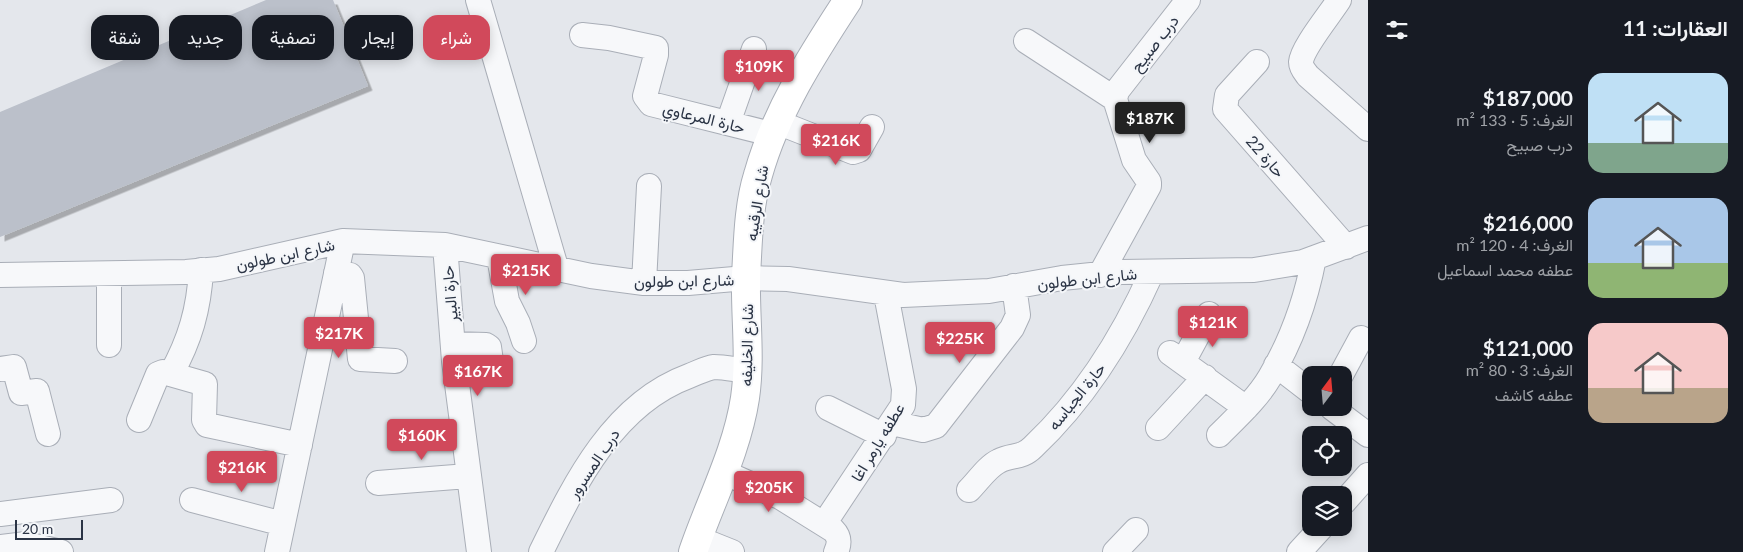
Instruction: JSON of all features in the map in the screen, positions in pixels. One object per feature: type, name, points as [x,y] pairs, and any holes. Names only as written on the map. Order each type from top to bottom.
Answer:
[{"type":"street","points":[[478,0],[556,267]]},
{"type":"street","name":"شارع الرقيبه","points":[[746,278],[750,215],[757,176],[774,128],[809,60],[848,0]]},
{"type":"street","name":"درب صبيح","points":[[1115,98],[1117,92],[1188,0]]},
{"type":"street","points":[[1339,0],[1305,51],[1301,61],[1303,69],[1308,76],[1368,129]]},
{"type":"street","name":"حارة المرعاوي","points":[[582,35],[653,46],[657,51],[645,96],[649,102],[728,123],[774,128],[853,152],[859,150],[872,127]]},
{"type":"street","points":[[1026,41],[1115,98],[1134,160],[1149,182],[1149,186],[1100,275]]},
{"type":"street","points":[[728,123],[754,49]]},
{"type":"street","name":"حارة 22","points":[[1257,62],[1227,95],[1225,109],[1346,246]]},
{"type":"street","points":[[644,282],[649,186]]},
{"type":"street","name":"شارع ابن طولون","points":[[0,275],[108,274],[201,270],[227,267],[343,241],[445,245],[556,267],[591,276],[644,282],[688,283],[746,278],[788,279],[886,294],[942,294],[1100,275],[1254,270],[1314,258],[1368,238]]},
{"type":"street","points":[[277,552],[343,241]]},
{"type":"street","name":"حارة البير","points":[[445,245],[453,344],[479,552]]},
{"type":"street","points":[[499,257],[507,301],[518,323],[524,341]]},
{"type":"street","points":[[1219,435],[1246,408],[1269,378],[1276,365],[1308,293],[1314,258]]},
{"type":"street","points":[[172,374],[185,350],[194,325],[200,298],[201,270]]},
{"type":"street","name":"حارة الجباسه","points":[[969,490],[997,461],[1008,457],[1022,456],[1033,447],[1079,396],[1118,342],[1152,272]]},
{"type":"street","points":[[336,273],[350,275],[352,278],[360,360],[395,361]]},
{"type":"street","points":[[108,274],[109,345]]},
{"type":"street","name":"شارع الخليفه","points":[[695,545],[738,428],[748,371],[746,278]]},
{"type":"street","points":[[828,408],[888,430],[923,430],[936,426],[1012,328],[1018,316],[1014,286]]},
{"type":"street","name":"عطفه يارمر اغا","points":[[824,524],[903,405],[904,389],[886,294]]},
{"type":"street","points":[[1209,314],[1177,358],[1246,408]]},
{"type":"street","points":[[1346,366],[1361,338]]},
{"type":"street","points":[[453,344],[486,345],[489,348],[492,368]]},
{"type":"street","points":[[1276,365],[1302,385]]},
{"type":"street","points":[[0,369],[14,367],[21,393],[37,391],[48,434]]},
{"type":"street","name":"درب المسرور","points":[[541,552],[604,441],[634,408],[671,383],[713,367],[748,371]]},
{"type":"street","points":[[140,420],[158,374],[163,372],[205,386],[204,420],[207,426],[300,445]]},
{"type":"street","points":[[1158,428],[1205,377]]},
{"type":"street","points":[[1343,416],[1368,435]]},
{"type":"street","points":[[723,472],[780,497],[824,524],[838,535],[839,543],[836,552]]},
{"type":"street","points":[[1352,493],[1368,475]]},
{"type":"street","points":[[378,483],[468,476]]},
{"type":"street","points":[[0,514],[111,500]]},
{"type":"street","points":[[192,500],[283,524]]},
{"type":"street","points":[[1115,552],[1136,530]]},
{"type":"street","points":[[1299,552],[1314,536]]},
{"type":"street","points":[[11,548],[26,544],[61,552]]},
{"type":"street","points":[[695,545],[732,552]]},
{"type":"building","points":[[266,0],[333,0],[344,27],[344,60],[357,60],[368,86],[0,237],[0,112],[124,60],[159,60],[159,45],[169,41],[169,60],[242,60],[242,15],[230,15]]}]
